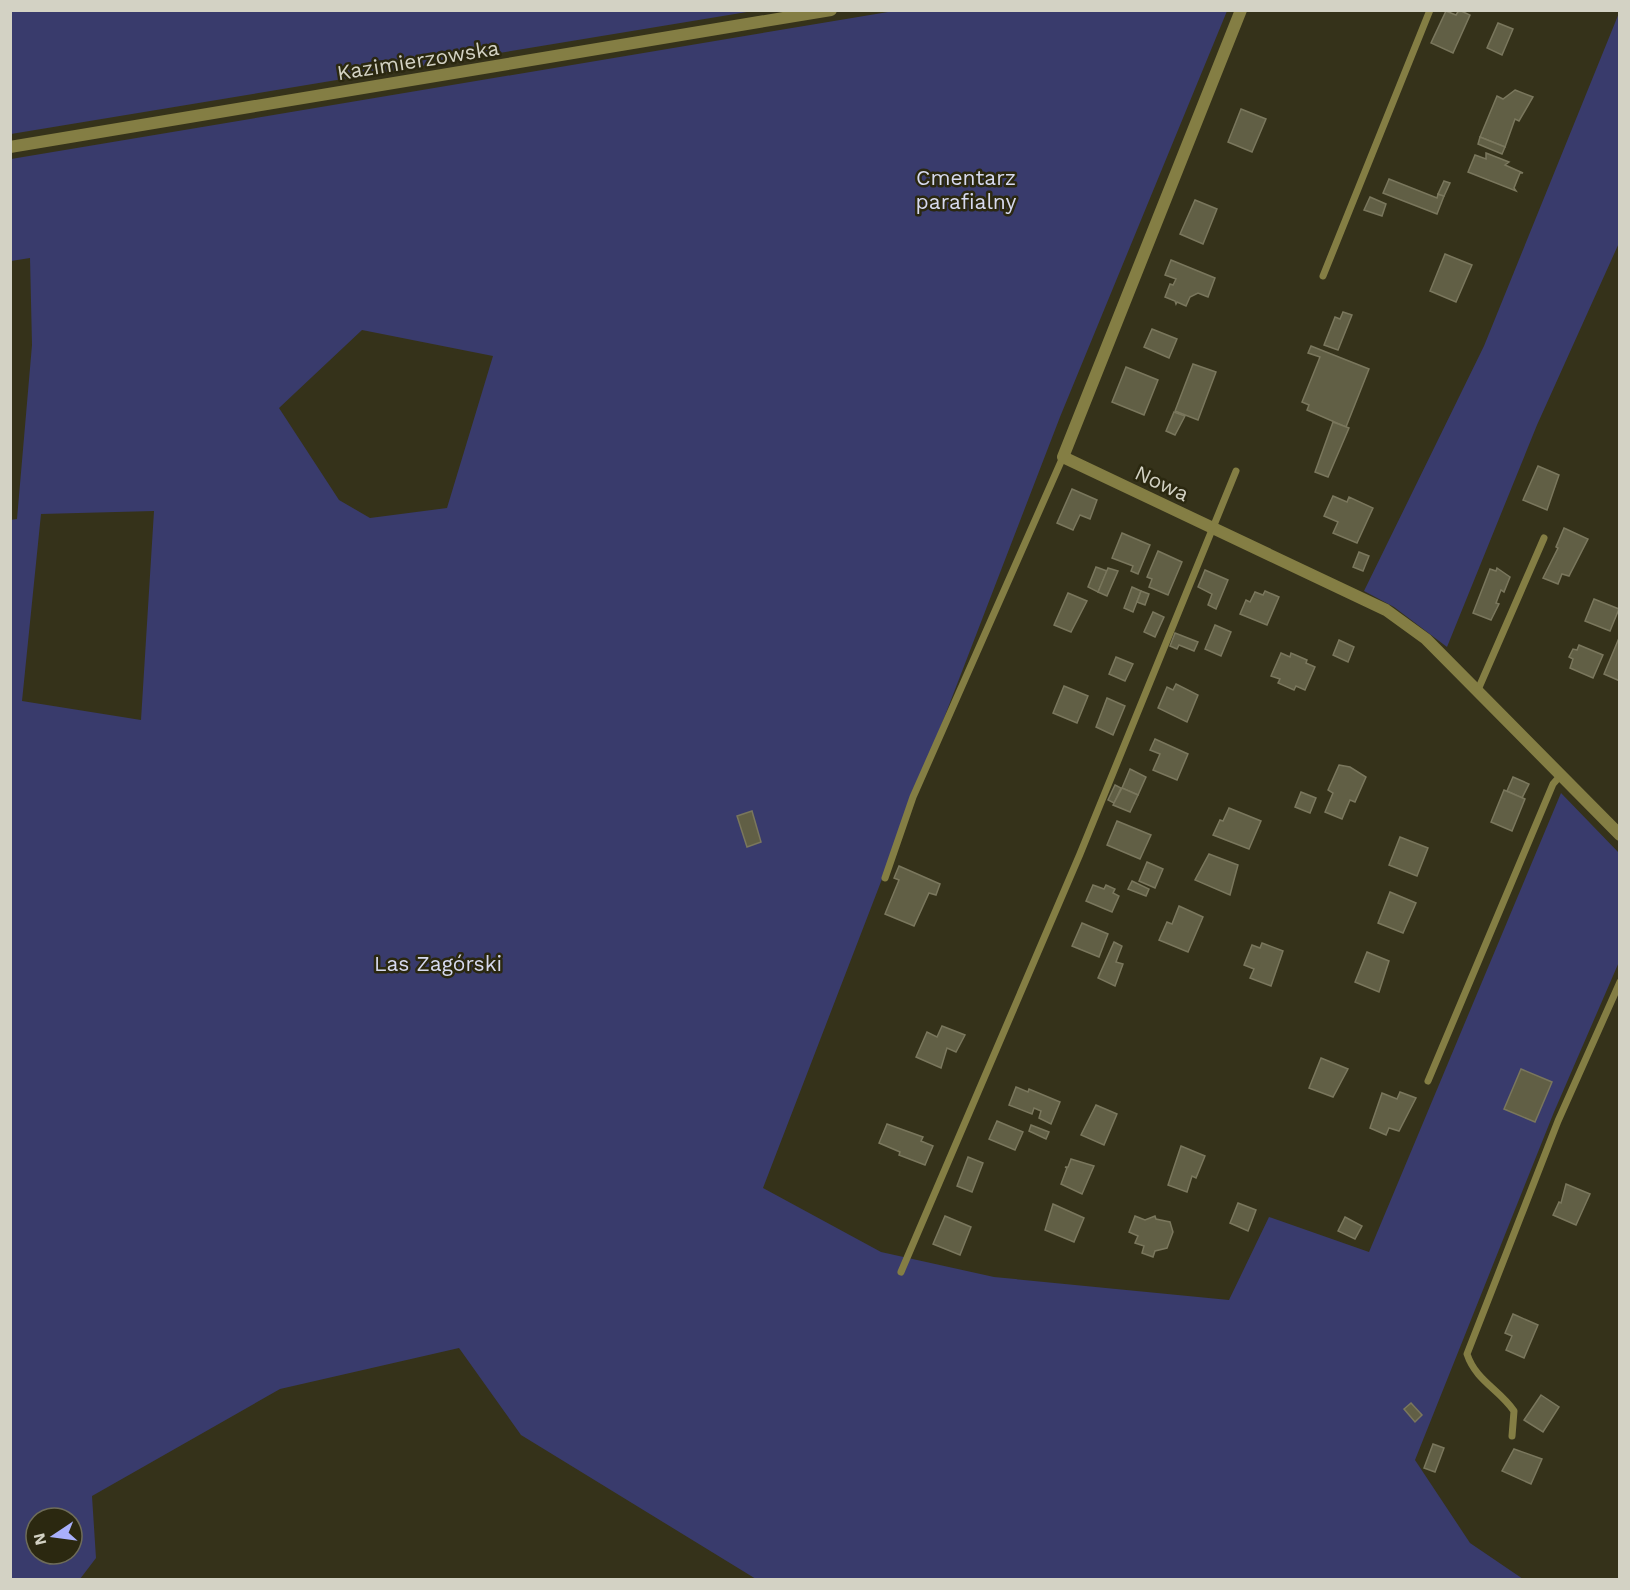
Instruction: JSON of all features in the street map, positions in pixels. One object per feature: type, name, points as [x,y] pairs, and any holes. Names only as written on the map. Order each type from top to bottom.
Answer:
[{"type":"street","name":"Kazimierzowska","points":[[10,147],[831,10]]},
{"type":"street","points":[[1063,457],[1240,10]]},
{"type":"street","name":"Nowa","points":[[1063,457],[1386,610],[1426,639],[1620,836]]},
{"type":"lane","points":[[1323,276],[1430,10]]},
{"type":"lane","points":[[885,878],[913,797],[1063,457]]},
{"type":"lane","points":[[901,1272],[1080,854],[1236,471]]},
{"type":"lane","points":[[1477,692],[1544,538]]},
{"type":"lane","points":[[1428,1081],[1553,784],[1560,776]]},
{"type":"lane","points":[[1512,1436],[1514,1411],[1504,1397],[1484,1384],[1472,1370],[1467,1354],[1557,1121],[1620,982]]},
{"type":"green space","points":[[11,10],[753,10],[753,11],[11,134]]},
{"type":"green space","name":"Las Zagórski","points":[[894,11],[1227,11],[1060,417],[763,1188],[881,1252],[994,1277],[1229,1300],[1269,1217],[1369,1252],[1561,793],[1619,853],[1619,962],[1554,1112],[1415,1460],[1470,1543],[1523,1579],[756,1579],[521,1435],[459,1348],[280,1389],[92,1496],[96,1558],[80,1579],[11,1579],[10,520],[17,519],[32,345],[30,258],[11,261],[11,159]],"holes":[[[362,330],[493,356],[447,508],[370,518],[339,500],[279,408]],[[154,511],[141,720],[22,701],[41,514]]]},
{"type":"green space","points":[[1619,13],[1619,243],[1537,425],[1447,647],[1394,607],[1364,591],[1484,346]]},
{"type":"building","points":[[1459,10],[1470,15],[1453,53],[1431,43],[1446,11],[1456,15]]},
{"type":"building","points":[[1498,23],[1513,29],[1502,55],[1487,48]]},
{"type":"building","points":[[1515,90],[1533,97],[1519,121],[1515,119],[1505,147],[1480,137],[1497,96],[1503,99]]},
{"type":"building","points":[[1241,109],[1266,119],[1252,152],[1228,142]]},
{"type":"building","points":[[1480,137],[1505,147],[1502,154],[1478,144]]},
{"type":"building","points":[[1486,153],[1509,162],[1505,165],[1523,173],[1520,173],[1514,188],[1516,191],[1468,172],[1475,155],[1486,159]]},
{"type":"building","points":[[1389,179],[1437,198],[1438,194],[1444,196],[1437,214],[1383,193]]},
{"type":"building","points":[[1444,181],[1450,183],[1444,196],[1438,194]]},
{"type":"building","points":[[1370,197],[1386,204],[1382,216],[1364,210]]},
{"type":"building","points":[[1195,200],[1217,209],[1203,244],[1180,234]]},
{"type":"building","points":[[1445,254],[1472,265],[1456,302],[1430,291]]},
{"type":"building","points":[[1171,260],[1215,278],[1208,297],[1198,293],[1190,297],[1186,306],[1177,302],[1176,304],[1175,301],[1165,297],[1170,284],[1173,285],[1176,279],[1165,275]]},
{"type":"building","points":[[1343,312],[1352,315],[1338,350],[1324,345],[1335,317],[1340,319]]},
{"type":"building","points":[[1152,329],[1177,339],[1169,358],[1144,347]]},
{"type":"building","points":[[1311,346],[1369,369],[1346,427],[1307,410],[1309,405],[1302,402],[1320,357],[1308,353]]},
{"type":"building","points":[[1193,364],[1216,372],[1198,420],[1175,411]]},
{"type":"building","points":[[1126,367],[1158,380],[1144,415],[1112,402]]},
{"type":"building","points":[[1174,412],[1185,416],[1175,435],[1166,431]]},
{"type":"building","points":[[1333,422],[1349,428],[1328,477],[1315,472]]},
{"type":"building","points":[[1538,466],[1559,475],[1547,510],[1523,500]]},
{"type":"building","points":[[1072,489],[1097,500],[1090,519],[1080,515],[1073,530],[1057,523]]},
{"type":"building","points":[[1333,496],[1347,502],[1349,497],[1373,508],[1357,543],[1333,533],[1338,522],[1324,516]]},
{"type":"building","points":[[1564,528],[1588,539],[1569,576],[1562,574],[1558,584],[1543,578],[1558,548],[1556,547]]},
{"type":"building","points":[[1122,533],[1150,545],[1138,574],[1131,571],[1133,566],[1112,558]]},
{"type":"building","points":[[1158,551],[1182,562],[1168,595],[1149,587],[1152,579],[1147,577]]},
{"type":"building","points":[[1359,552],[1369,556],[1363,571],[1353,567]]},
{"type":"building","points":[[1096,567],[1107,571],[1098,592],[1088,587]]},
{"type":"building","points":[[1108,568],[1118,571],[1107,596],[1098,592]]},
{"type":"building","points":[[1497,568],[1510,577],[1504,592],[1501,590],[1496,603],[1499,604],[1491,620],[1473,613],[1490,569],[1496,571]]},
{"type":"building","points":[[1205,570],[1228,580],[1216,609],[1208,605],[1212,594],[1198,587]]},
{"type":"building","points":[[1132,587],[1141,591],[1133,612],[1124,608]]},
{"type":"building","points":[[1141,591],[1149,594],[1145,605],[1137,602]]},
{"type":"building","points":[[1265,591],[1279,597],[1267,625],[1240,614],[1246,600],[1250,602],[1255,592],[1263,595]]},
{"type":"building","points":[[1068,593],[1087,601],[1071,632],[1054,625]]},
{"type":"building","points":[[1594,599],[1619,609],[1610,631],[1585,621]]},
{"type":"building","points":[[1153,612],[1164,617],[1155,637],[1144,632]]},
{"type":"building","points":[[1215,625],[1231,632],[1221,656],[1205,649]]},
{"type":"building","points":[[1175,633],[1198,642],[1194,651],[1179,645],[1177,649],[1170,646]]},
{"type":"building","points":[[1620,639],[1620,681],[1604,674]]},
{"type":"building","points":[[1339,640],[1354,647],[1348,662],[1333,655]]},
{"type":"building","points":[[1579,645],[1603,655],[1593,678],[1570,668],[1573,659],[1569,657],[1573,649],[1577,650]]},
{"type":"building","points":[[1281,653],[1290,657],[1291,653],[1307,660],[1306,663],[1315,667],[1305,690],[1296,686],[1294,690],[1278,683],[1280,679],[1271,676]]},
{"type":"building","points":[[1116,657],[1133,664],[1125,681],[1109,674]]},
{"type":"building","points":[[1176,684],[1198,695],[1187,722],[1158,708],[1167,687],[1173,690]]},
{"type":"building","points":[[1064,686],[1088,696],[1077,723],[1053,713]]},
{"type":"building","points":[[1107,698],[1125,706],[1113,735],[1096,727]]},
{"type":"building","points":[[1155,739],[1188,754],[1177,780],[1153,770],[1160,754],[1150,750]]},
{"type":"building","points":[[1339,765],[1350,767],[1366,777],[1355,802],[1350,800],[1342,819],[1325,812],[1333,793],[1328,790]]},
{"type":"building","points":[[1130,769],[1146,777],[1138,795],[1122,788]]},
{"type":"building","points":[[1513,777],[1529,784],[1522,798],[1507,791]]},
{"type":"building","points":[[1115,785],[1121,788],[1114,803],[1108,800]]},
{"type":"building","points":[[1122,788],[1138,795],[1130,812],[1113,805]]},
{"type":"building","points":[[1504,790],[1525,799],[1512,831],[1491,822]]},
{"type":"building","points":[[1301,792],[1316,798],[1310,813],[1295,807]]},
{"type":"building","points":[[1229,808],[1261,821],[1249,849],[1213,835]]},
{"type":"building","points":[[752,811],[761,842],[747,847],[737,816]]},
{"type":"building","points":[[1117,821],[1151,835],[1140,859],[1107,845]]},
{"type":"building","points":[[1400,837],[1428,848],[1417,876],[1389,865]]},
{"type":"building","points":[[1209,854],[1238,865],[1230,895],[1195,880]]},
{"type":"building","points":[[1147,862],[1163,869],[1155,888],[1139,881]]},
{"type":"building","points":[[899,866],[940,884],[936,895],[929,893],[914,926],[885,914],[899,880],[894,878]]},
{"type":"building","points":[[1132,881],[1149,889],[1146,896],[1128,889]]},
{"type":"building","points":[[1093,885],[1104,889],[1106,885],[1115,889],[1113,893],[1119,896],[1112,912],[1086,901]]},
{"type":"building","points":[[1390,892],[1416,903],[1403,933],[1378,923]]},
{"type":"building","points":[[1179,906],[1203,917],[1188,952],[1159,940],[1167,922],[1172,924]]},
{"type":"building","points":[[1082,923],[1108,934],[1099,957],[1072,946]]},
{"type":"building","points":[[1114,942],[1122,946],[1116,962],[1123,964],[1115,986],[1098,978]]},
{"type":"building","points":[[1262,943],[1283,951],[1271,986],[1250,978],[1254,969],[1244,965],[1252,945],[1260,948]]},
{"type":"building","points":[[1367,952],[1389,961],[1379,992],[1355,982]]},
{"type":"building","points":[[942,1026],[965,1035],[956,1052],[947,1048],[941,1068],[916,1057],[927,1032],[937,1037]]},
{"type":"building","points":[[1321,1058],[1348,1069],[1333,1097],[1309,1088]]},
{"type":"building","points":[[1521,1069],[1552,1082],[1535,1122],[1504,1109]]},
{"type":"building","points":[[1016,1087],[1028,1092],[1029,1089],[1060,1102],[1051,1124],[1039,1118],[1041,1111],[1034,1108],[1032,1114],[1009,1105]]},
{"type":"building","points":[[1400,1092],[1416,1098],[1399,1131],[1389,1128],[1386,1135],[1370,1128],[1382,1093],[1397,1099]]},
{"type":"building","points":[[1096,1105],[1117,1114],[1104,1145],[1081,1135]]},
{"type":"building","points":[[997,1121],[1023,1132],[1015,1150],[989,1139]]},
{"type":"building","points":[[887,1124],[923,1137],[921,1141],[933,1146],[925,1165],[899,1155],[900,1152],[879,1143]]},
{"type":"building","points":[[1031,1125],[1049,1132],[1046,1139],[1029,1131]]},
{"type":"building","points":[[1181,1146],[1205,1156],[1196,1178],[1192,1176],[1187,1192],[1168,1185]]},
{"type":"building","points":[[968,1157],[983,1163],[972,1192],[957,1186]]},
{"type":"building","points":[[1071,1159],[1094,1166],[1082,1194],[1061,1184],[1067,1168],[1065,1167],[1068,1167]]},
{"type":"building","points":[[1566,1184],[1590,1194],[1576,1225],[1553,1215],[1559,1202],[1561,1203]]},
{"type":"building","points":[[1238,1203],[1256,1210],[1248,1231],[1230,1223]]},
{"type":"building","points":[[1053,1204],[1084,1218],[1074,1242],[1045,1230]]},
{"type":"building","points":[[945,1216],[971,1227],[960,1255],[933,1244]]},
{"type":"building","points":[[1135,1216],[1145,1220],[1155,1216],[1156,1219],[1170,1222],[1173,1232],[1167,1248],[1155,1251],[1153,1257],[1142,1253],[1144,1246],[1135,1243],[1138,1236],[1129,1232]]},
{"type":"building","points":[[1345,1217],[1362,1226],[1355,1239],[1338,1231]]},
{"type":"building","points":[[1513,1314],[1538,1325],[1524,1358],[1506,1350],[1512,1336],[1505,1333]]},
{"type":"building","points":[[1541,1395],[1559,1407],[1543,1432],[1524,1420]]},
{"type":"building","points":[[1411,1403],[1422,1415],[1415,1422],[1404,1409]]},
{"type":"building","points":[[1433,1444],[1444,1448],[1435,1472],[1424,1468]]},
{"type":"building","points":[[1514,1449],[1542,1459],[1531,1484],[1502,1471]]},
{"type":"park label","name":"Cmentarz parafialny","points":[[966,189]]}]
